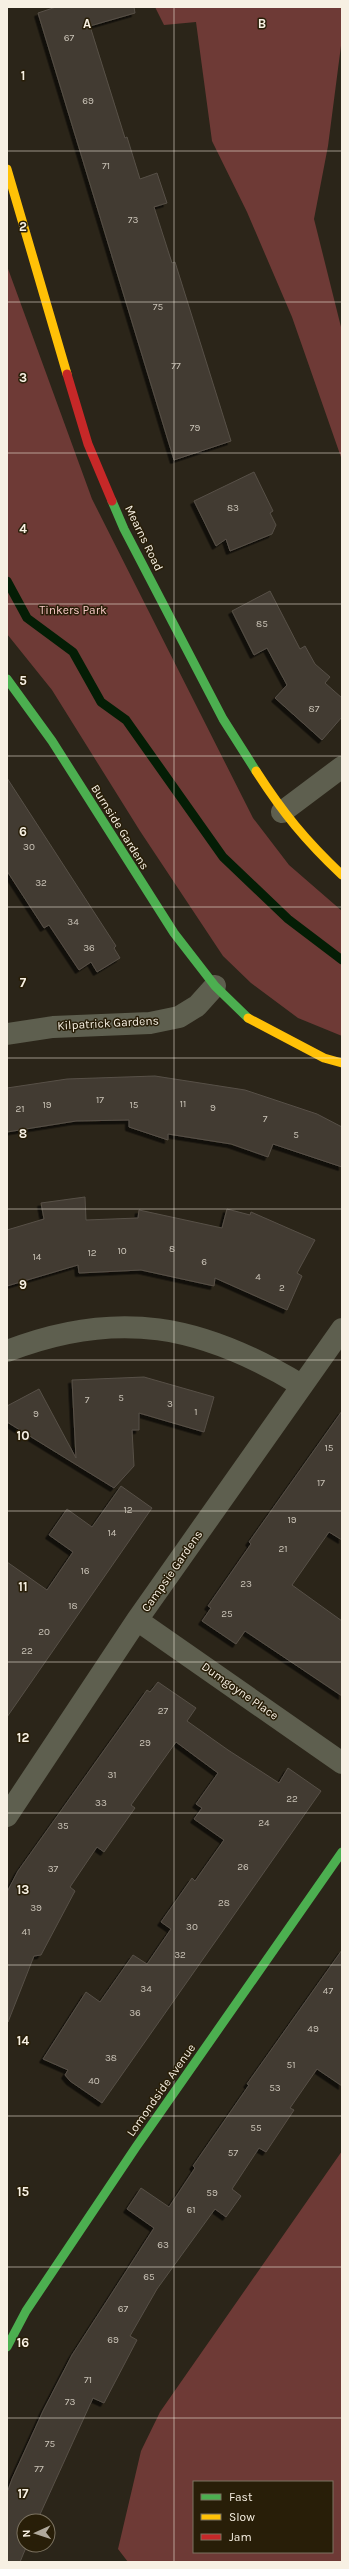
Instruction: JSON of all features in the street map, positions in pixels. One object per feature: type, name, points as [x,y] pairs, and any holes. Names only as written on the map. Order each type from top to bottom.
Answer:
[{"type":"street","name":"Mearns Road","points":[[7,169],[88,444],[124,529],[223,719],[282,812],[312,848],[342,876]]},
{"type":"street","name":"Burnside Gardens","points":[[7,679],[52,740],[174,933],[215,986]]},
{"type":"street","points":[[282,812],[342,766]]},
{"type":"street","points":[[215,986],[252,1021],[324,1058],[342,1063]]},
{"type":"street","name":"Kilpatrick Gardens","points":[[7,1034],[53,1027],[150,1023],[172,1018],[197,1006],[215,986]]},
{"type":"street","points":[[7,1351],[73,1332],[111,1328],[156,1328],[194,1335],[236,1350],[301,1385]]},
{"type":"street","name":"Campsie Gardens","points":[[7,1816],[137,1620],[301,1385],[342,1329]]},
{"type":"street","name":"Dumgoyne Place","points":[[137,1620],[342,1763]]},
{"type":"street","name":"Lomondside Avenue","points":[[7,2347],[26,2311],[136,2147],[342,1852]]},
{"type":"green space","points":[[155,7],[342,7],[342,38],[328,146],[314,219],[342,331],[342,460],[292,317],[247,212],[212,141],[196,22],[164,25]]},
{"type":"green space","name":"Tinkers Park","points":[[7,266],[92,499],[253,818],[289,865],[342,911],[342,1036],[298,1018],[251,983],[223,956],[140,831],[52,690],[7,634]]},
{"type":"green space","points":[[342,2151],[342,2562],[128,2562],[118,2549],[141,2451],[160,2412]]},
{"type":"building","points":[[56,7],[134,7],[135,13],[90,26],[125,138],[127,137],[140,179],[157,173],[167,203],[154,207],[172,263],[175,262],[231,441],[174,460],[38,13]]},
{"type":"building","points":[[254,472],[273,511],[270,513],[276,525],[272,534],[230,551],[226,539],[216,546],[194,501]]},
{"type":"building","points":[[270,591],[300,649],[305,646],[315,664],[330,677],[325,683],[342,698],[342,717],[322,740],[275,698],[287,685],[267,648],[254,655],[232,611]]},
{"type":"building","points":[[7,778],[116,946],[114,948],[120,958],[97,972],[91,962],[79,970],[49,925],[44,928],[7,871]]},
{"type":"building","points":[[155,1076],[245,1090],[317,1114],[342,1127],[342,1167],[273,1144],[268,1157],[231,1144],[168,1134],[168,1140],[129,1127],[129,1120],[76,1121],[7,1132],[7,1088],[67,1079]]},
{"type":"building","points":[[85,1197],[86,1220],[138,1218],[139,1210],[222,1228],[227,1209],[250,1215],[251,1212],[315,1240],[297,1273],[302,1276],[287,1310],[215,1278],[214,1286],[141,1270],[79,1273],[78,1265],[7,1286],[7,1230],[44,1219],[41,1203]]},
{"type":"building","points":[[144,1377],[214,1397],[204,1432],[139,1413],[139,1430],[132,1430],[134,1466],[114,1488],[7,1422],[7,1406],[39,1389],[76,1458],[72,1380]]},
{"type":"building","points":[[342,1411],[342,1540],[329,1532],[292,1585],[342,1621],[342,1696],[245,1631],[236,1644],[202,1621],[211,1608],[208,1606],[251,1544],[249,1542]]},
{"type":"building","points":[[121,1486],[152,1508],[7,1717],[7,1562],[47,1590],[73,1552],[49,1535],[67,1509],[92,1527]]},
{"type":"building","points":[[158,1682],[196,1708],[187,1721],[228,1750],[279,1783],[288,1768],[321,1791],[102,2103],[70,2081],[65,2075],[68,2070],[43,2059],[86,1992],[100,2002],[133,1955],[147,1964],[171,1929],[161,1922],[192,1878],[195,1881],[224,1840],[194,1819],[202,1808],[196,1804],[218,1773],[176,1742],[131,1805],[135,1808],[104,1852],[97,1847],[70,1887],[75,1891],[41,1955],[34,1956],[8,2022],[7,1892],[18,1871],[147,1690],[150,1692]]},
{"type":"building","points":[[342,1950],[342,2086],[317,2069],[290,2108],[294,2110],[266,2152],[259,2148],[232,2189],[241,2196],[226,2217],[215,2209],[157,2289],[130,2336],[137,2340],[104,2403],[93,2398],[41,2513],[16,2513],[16,2553],[24,2553],[20,2562],[7,2562],[7,2493],[12,2479],[43,2411],[72,2355],[154,2228],[127,2209],[141,2188],[169,2207],[195,2168],[193,2166],[249,2085],[247,2084]]},
{"type":"waterway","points":[[7,581],[27,618],[73,652],[101,702],[126,720],[223,857],[288,919],[342,960]]},
{"type":"traffic: fast","points":[[112,501],[124,529],[223,719],[256,771]]},
{"type":"traffic: fast","points":[[7,679],[52,741],[174,933],[215,986],[248,1018]]},
{"type":"traffic: fast","points":[[7,2347],[26,2311],[136,2147],[342,1852]]},
{"type":"traffic: slow","points":[[7,169],[67,374]]},
{"type":"traffic: slow","points":[[256,771],[295,826],[342,875]]},
{"type":"traffic: slow","points":[[248,1018],[324,1058],[342,1063]]},
{"type":"traffic: jam","points":[[67,374],[88,444],[112,501]]}]
